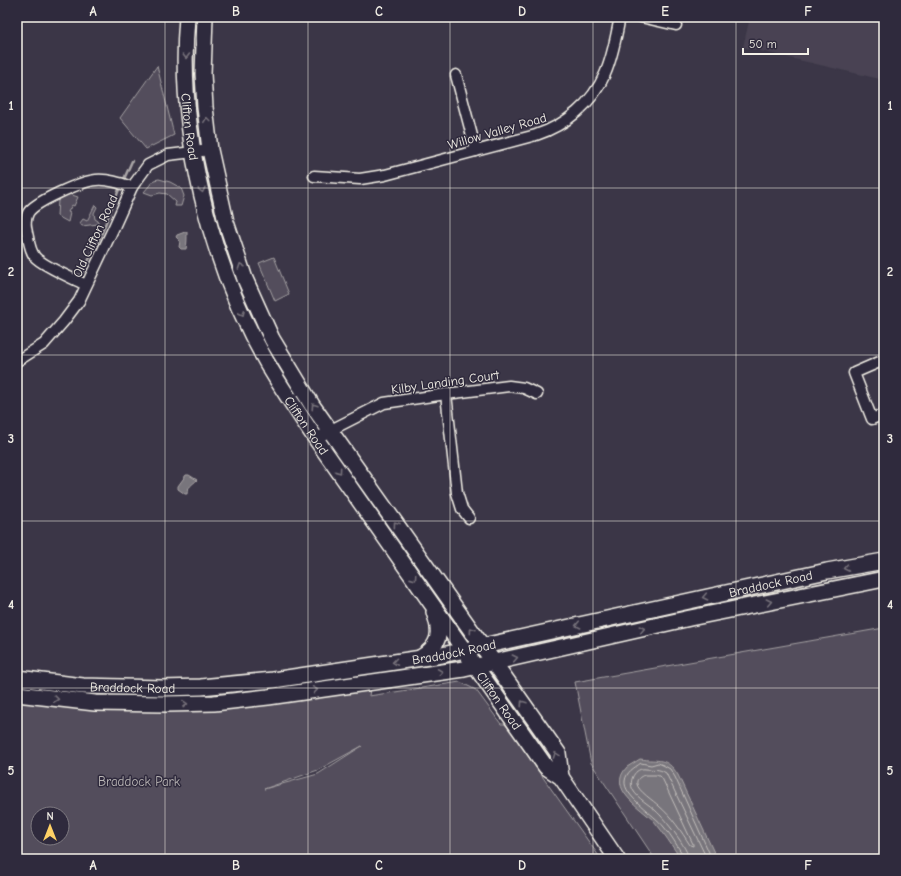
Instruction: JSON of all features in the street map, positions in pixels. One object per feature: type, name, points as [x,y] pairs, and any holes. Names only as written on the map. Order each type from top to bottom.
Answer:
[{"type":"main road","name":"Clifton Road","points":[[187,17],[186,64],[188,107],[193,152],[210,227],[224,271],[266,363],[316,439],[546,766],[561,777],[617,859]]},
{"type":"main road","name":"Clifton Road","points":[[204,17],[203,74],[210,150],[226,222],[245,279],[272,339],[312,405],[558,754],[561,777]]},
{"type":"main road","name":"Braddock Road","points":[[17,678],[83,686],[125,688],[201,687],[278,679],[464,650],[819,573],[884,561]]},
{"type":"main road","name":"Braddock Road","points":[[17,694],[95,703],[166,704],[214,703],[268,697],[477,666],[690,618],[884,579]]},
{"type":"main road","points":[[419,658],[430,651],[438,637],[438,626],[428,598]]},
{"type":"street","name":"Willow Valley Road","points":[[314,176],[360,179],[372,178],[545,132],[564,122],[580,110],[595,92],[606,73],[611,58],[620,17]]},
{"type":"street","points":[[641,17],[676,24]]},
{"type":"street","points":[[456,75],[476,151]]},
{"type":"street","name":"Old Clifton Road","points":[[17,361],[46,341],[79,301],[132,187],[148,165],[168,155],[210,150]]},
{"type":"street","points":[[86,285],[45,264],[35,257],[29,244],[25,223],[28,213],[35,206],[79,184],[96,180],[108,180],[132,187]]},
{"type":"street","points":[[884,360],[854,373],[872,419],[884,414]]},
{"type":"street","name":"Kilby Landing Court","points":[[316,439],[384,403],[509,386],[524,388],[537,394]]},
{"type":"street","points":[[446,394],[457,493],[462,509],[469,518]]},
{"type":"shaded area","points":[[750,17],[884,17],[884,80],[743,47]]},
{"type":"green space","points":[[157,66],[174,135],[146,149],[120,118]]},
{"type":"green space","points":[[159,179],[170,182],[181,188],[184,196],[181,206],[175,206],[176,202],[167,194],[160,193],[152,195],[144,192],[154,180]]},
{"type":"green space","points":[[69,194],[78,197],[74,206],[72,205],[68,212],[70,213],[68,222],[57,216],[58,200]]},
{"type":"green space","points":[[95,205],[97,207],[94,213],[98,224],[82,226],[80,223],[83,219],[87,221]]},
{"type":"green space","points":[[274,257],[289,294],[275,301],[259,263]]},
{"type":"green space","points":[[884,628],[884,859],[655,859],[591,763],[575,682]]},
{"type":"green space","name":"Braddock Park","points":[[371,682],[369,696],[460,682],[476,690],[501,724],[505,724],[601,859],[17,859],[17,692],[166,704]],"holes":[[[362,746],[318,774],[264,789],[318,770]]]},
{"type":"water","points":[[187,232],[186,249],[181,249],[179,247],[180,241],[176,237],[177,235]]},
{"type":"water","points":[[186,475],[189,475],[197,480],[189,488],[187,494],[185,494],[178,489],[178,486]]},
{"type":"water","points":[[640,759],[666,762],[674,769],[717,859],[681,859],[654,821],[628,797],[623,790],[621,783],[622,775],[627,767]]},
{"type":"waterway","points":[[124,179],[132,161]]},
{"type":"waterway","points":[[81,275],[99,240],[120,187]]}]
